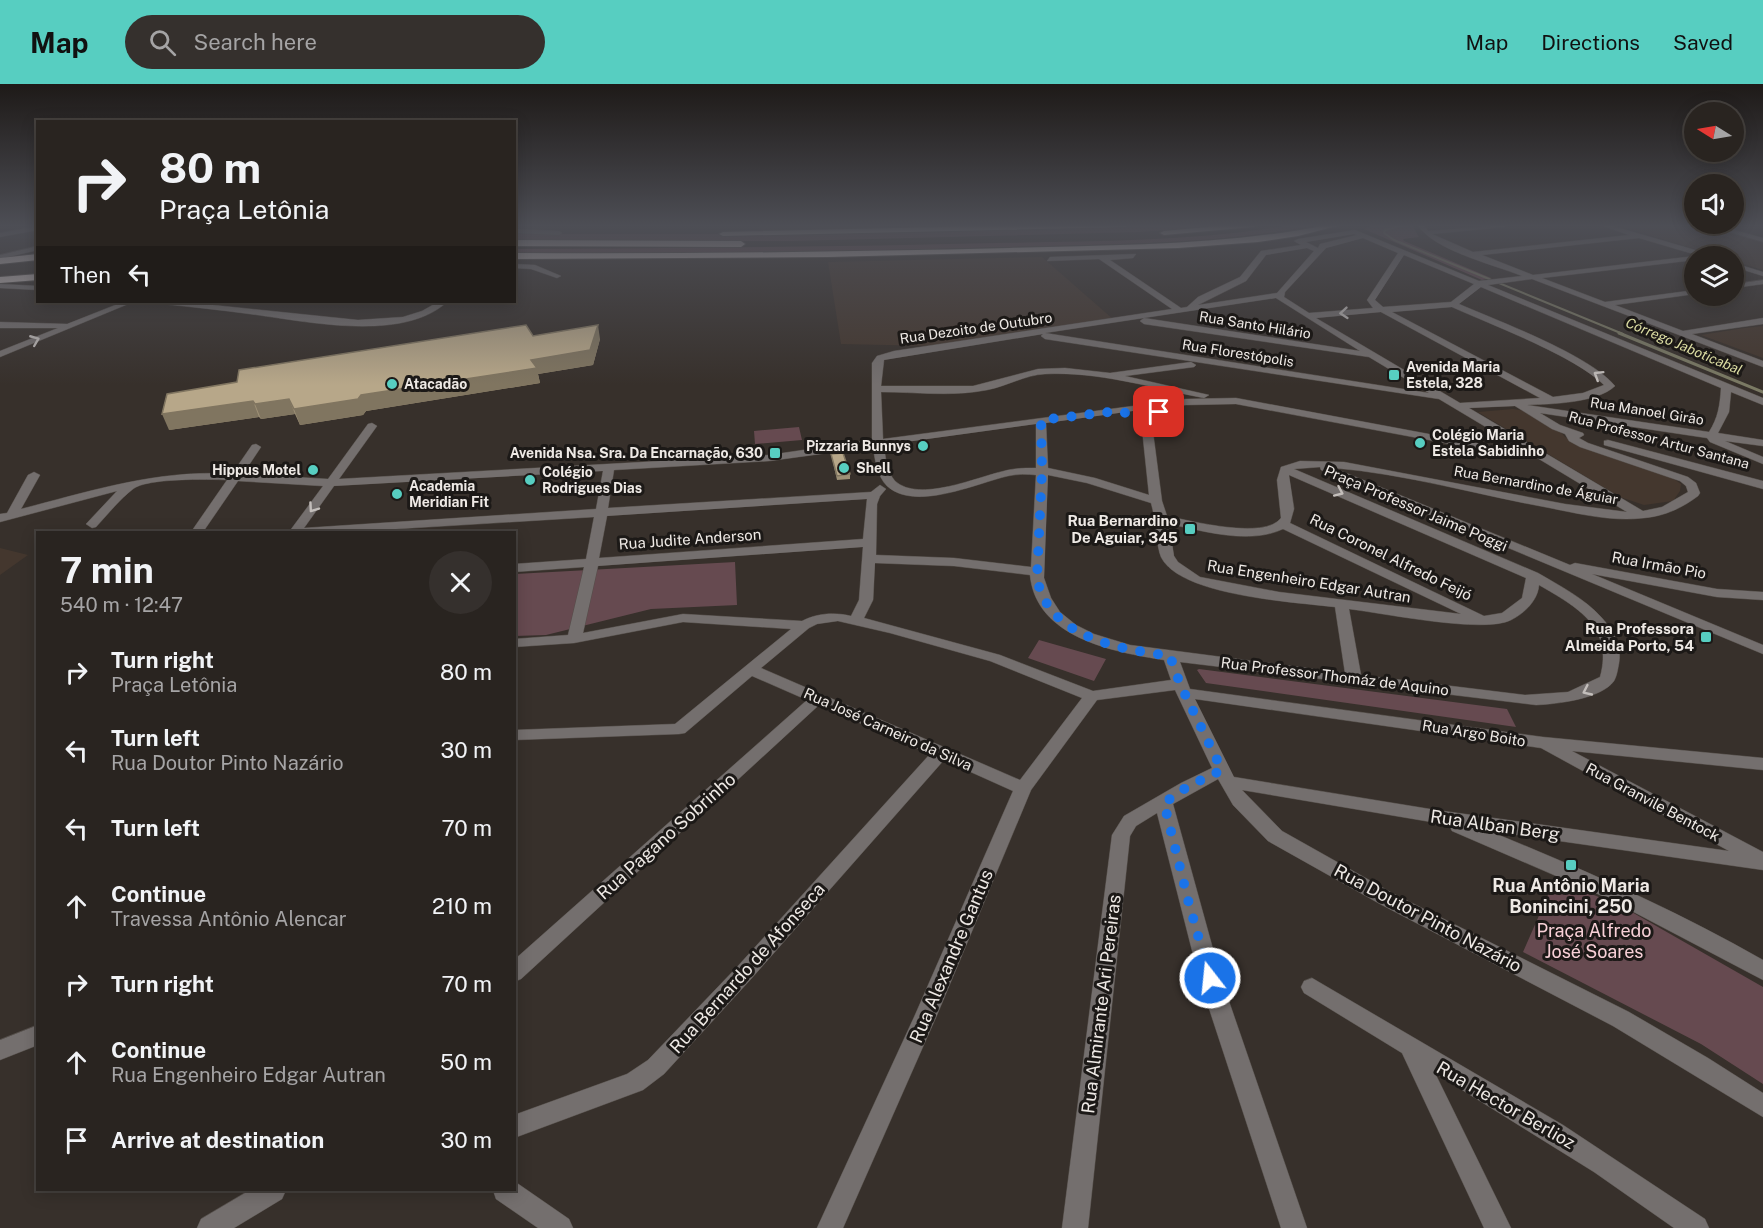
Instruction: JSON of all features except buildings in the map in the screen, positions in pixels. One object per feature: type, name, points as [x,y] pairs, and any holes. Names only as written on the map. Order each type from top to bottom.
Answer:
[{"type":"highway","points":[[3,284],[36,278]]},
{"type":"street","points":[[1135,278],[1184,311],[1198,300],[1244,278]]},
{"type":"street","points":[[1295,278],[1279,296],[1287,304],[1642,516],[1672,508],[1694,493],[1692,485],[1671,474],[1577,442],[1570,437],[1570,432]]},
{"type":"street","points":[[1385,278],[1371,300],[1373,305],[1551,400]]},
{"type":"street","points":[[1473,278],[1763,402]]},
{"type":"street","points":[[1307,316],[1453,304],[1485,283],[1520,278]]},
{"type":"street","points":[[1535,278],[1763,364]]},
{"type":"street","points":[[1744,285],[1763,282]]},
{"type":"street","points":[[3,284],[36,288]]},
{"type":"street","points":[[1605,304],[1684,293]]},
{"type":"street","name":"Rua Dezoito de Outubro","points":[[876,389],[877,363],[880,358],[894,354],[1279,296]]},
{"type":"street","name":"Rua Dezoito de Outubro","points":[[1261,300],[1287,304]]},
{"type":"street","points":[[0,354],[127,303]]},
{"type":"street","points":[[173,303],[368,323],[406,318],[425,312],[441,303]]},
{"type":"street","points":[[1453,304],[1580,364],[1605,379],[1610,386],[1606,391],[1595,394],[1523,406],[1457,406]]},
{"type":"street","name":"Rua Santo Hilário","points":[[1132,318],[1375,357]]},
{"type":"street","points":[[1681,333],[1763,321]]},
{"type":"street","points":[[0,325],[71,326]]},
{"type":"street","name":"Rua Florestópolis","points":[[1030,333],[1442,398]]},
{"type":"street","points":[[1101,375],[1212,362]]},
{"type":"street","points":[[888,481],[877,442],[876,389],[972,389],[1046,371],[1101,375],[1493,449],[1535,453]]},
{"type":"street","points":[[1726,386],[1726,410],[1722,421],[1711,436],[1723,446],[1763,460]]},
{"type":"street","points":[[1167,388],[1173,404]]},
{"type":"street","points":[[6,516],[131,484],[173,477],[233,477],[330,483],[769,458],[1041,420],[1118,411],[1145,414],[1173,404],[1236,401]]},
{"type":"street","name":"Rua Manoel Girão","points":[[1523,406],[1763,443]]},
{"type":"street","name":"Rua Professor Artur Santana","points":[[1523,406],[1570,432],[1763,484]]},
{"type":"street","name":"Rua Engenheiro Edgar Autran","points":[[1145,414],[1156,501],[1162,519],[1167,556],[1173,566],[1195,580],[1228,588],[1341,604],[1484,620],[1506,617],[1528,600],[1532,591],[1533,576]]},
{"type":"street","name":"Rua Professor Thomáz de Aquino","points":[[1041,420],[1042,471],[1038,572],[1040,592],[1047,603],[1071,628],[1086,637],[1109,645],[1170,656],[1525,700],[1559,699],[1594,688],[1607,679],[1611,665],[1610,643],[1599,626],[1571,599],[1533,576]]},
{"type":"street","points":[[1448,439],[1475,433],[1488,424]]},
{"type":"street","points":[[297,531],[372,426]]},
{"type":"street","points":[[198,531],[256,447]]},
{"type":"street","name":"Rua Bernardino de Águiar","points":[[1285,470],[1294,464],[1313,463],[1358,467],[1597,512],[1642,516]]},
{"type":"street","name":"Praça Professor Jaime Poggi","points":[[1313,463],[1549,563]]},
{"type":"street","points":[[574,639],[592,563],[609,468]]},
{"type":"street","points":[[1162,519],[1238,531],[1263,530],[1283,524],[1288,515],[1283,484],[1285,470]]},
{"type":"street","name":"Praça Professor Jaime Poggi","points":[[1285,470],[1533,576]]},
{"type":"street","points":[[888,481],[908,490],[937,492],[1009,472],[1042,471],[1072,475],[1156,501]]},
{"type":"street","points":[[6,516],[34,475]]},
{"type":"street","points":[[856,620],[866,600],[871,504],[874,495],[888,481]]},
{"type":"street","points":[[92,524],[131,484]]},
{"type":"street","points":[[335,531],[413,529],[601,512],[874,495]]},
{"type":"street","name":"Rua Coronel Alfredo Feijó","points":[[1283,524],[1484,620]]},
{"type":"street","name":"Rua Judite Anderson","points":[[516,568],[868,543]]},
{"type":"street","points":[[868,559],[954,562],[1038,572]]},
{"type":"street","points":[[1533,576],[1549,563],[1763,650]]},
{"type":"street","name":"Rua Irmão Pio","points":[[1549,563],[1717,593],[1763,596]]},
{"type":"street","points":[[1341,604],[1354,679]]},
{"type":"street","points":[[516,735],[679,729],[804,625],[814,620],[830,617],[856,620],[995,658],[1092,696]]},
{"type":"street","points":[[516,643],[574,639],[683,618],[804,625]]},
{"type":"street","name":"Rua Doutor Pinto Nazário","points":[[1170,656],[1182,688],[1225,776],[1239,801],[1257,821],[1292,847],[1621,1019],[1700,1065],[1763,1106]]},
{"type":"street","name":"Rua José Carneiro da Silva","points":[[752,670],[1023,788]]},
{"type":"street","name":"Rua Argo Boito","points":[[1092,696],[1182,688],[1543,743],[1763,764]]},
{"type":"street","name":"Rua Alexandre Gantus","points":[[830,1228],[926,1015],[1023,788],[1092,696]]},
{"type":"street","name":"Rua Pagano Sobrinho","points":[[516,971],[817,699]]},
{"type":"street","name":"Rua Granvile Bentock","points":[[1543,743],[1763,862]]},
{"type":"street","name":"Rua Bernardo de Afonseca","points":[[516,1126],[635,1082],[656,1067],[744,973],[941,753]]},
{"type":"street","name":"Rua Almirante Ari Pereiras","points":[[1076,1228],[1121,835],[1130,821],[1164,803],[1187,787],[1225,776]]},
{"type":"street","name":"Rua Alban Berg","points":[[1225,776],[1436,817],[1763,862]]},
{"type":"street","points":[[1164,803],[1210,978],[1294,1228]]},
{"type":"street","points":[[1436,817],[1549,862],[1634,900],[1708,938],[1763,971]]},
{"type":"street","points":[[1536,830],[1524,837],[1524,842],[1549,862]]},
{"type":"street","name":"Rua Hector Berlioz","points":[[1312,987],[1411,1049],[1571,1142],[1633,1182],[1696,1228]]},
{"type":"street","points":[[0,1050],[36,1036]]},
{"type":"street","points":[[1411,1049],[1497,1228]]},
{"type":"street","points":[[210,1228],[271,1191]]},
{"type":"street","points":[[506,1191],[560,1228]]},
{"type":"shaded area","points":[[831,278],[1066,278],[1114,320],[931,346],[841,344]]},
{"type":"shaded area","points":[[1763,326],[1763,358],[1701,335],[1744,328]]},
{"type":"shaded area","points":[[1513,409],[1526,411],[1559,430],[1565,437],[1595,452],[1671,477],[1681,484],[1680,491],[1673,501],[1644,505],[1620,497],[1478,412]]},
{"type":"shaded area","points":[[0,548],[28,555],[0,575]]},
{"type":"green space","points":[[799,427],[802,440],[755,444],[754,431]]},
{"type":"green space","points":[[735,562],[737,605],[651,609],[546,635],[516,636],[516,574]]},
{"type":"green space","points":[[1039,640],[1106,659],[1094,681],[1028,658]]},
{"type":"green space","points":[[1197,670],[1507,709],[1516,727],[1206,683]]},
{"type":"green space","name":"Praça Alfredo José Soares","points":[[1555,879],[1623,907],[1763,987],[1763,1084],[1701,1044],[1523,952]]},
{"type":"waterway","name":"Córrego Jaboticabal","points":[[1488,278],[1623,334]]},
{"type":"waterway","name":"Córrego Jaboticabal","points":[[1619,333],[1763,392]]},
{"type":"place","name":"Avenida Maria Estela, 328","points":[[1394,375]]},
{"type":"place","name":"Atacadão","points":[[392,384]]},
{"type":"place","name":"Colégio Maria Estela Sabidinho","points":[[1420,443]]},
{"type":"place","name":"Pizzaria Bunnys","points":[[923,446]]},
{"type":"place","name":"Avenida Nsa. Sra. Da Encarnação, 630","points":[[775,453]]},
{"type":"place","name":"Shell","points":[[844,468]]},
{"type":"place","name":"Hippus Motel","points":[[313,470]]},
{"type":"place","name":"Colégio Rodrigues Dias","points":[[530,480]]},
{"type":"place","name":"Academia Meridian Fit","points":[[397,494]]},
{"type":"place","name":"Rua Bernardino De Aguiar, 345","points":[[1190,529]]},
{"type":"place","name":"Rua Professora Almeida Porto, 54","points":[[1706,637]]},
{"type":"place","name":"Rua Antônio Maria Bonincini, 250","points":[[1571,865]]},
{"type":"route","points":[[1159,412],[1146,418],[1118,411],[1041,420],[1042,471],[1037,578],[1040,592],[1047,603],[1071,628],[1086,637],[1128,650],[1170,656],[1174,672],[1222,770],[1187,787],[1164,803],[1210,978]]}]
